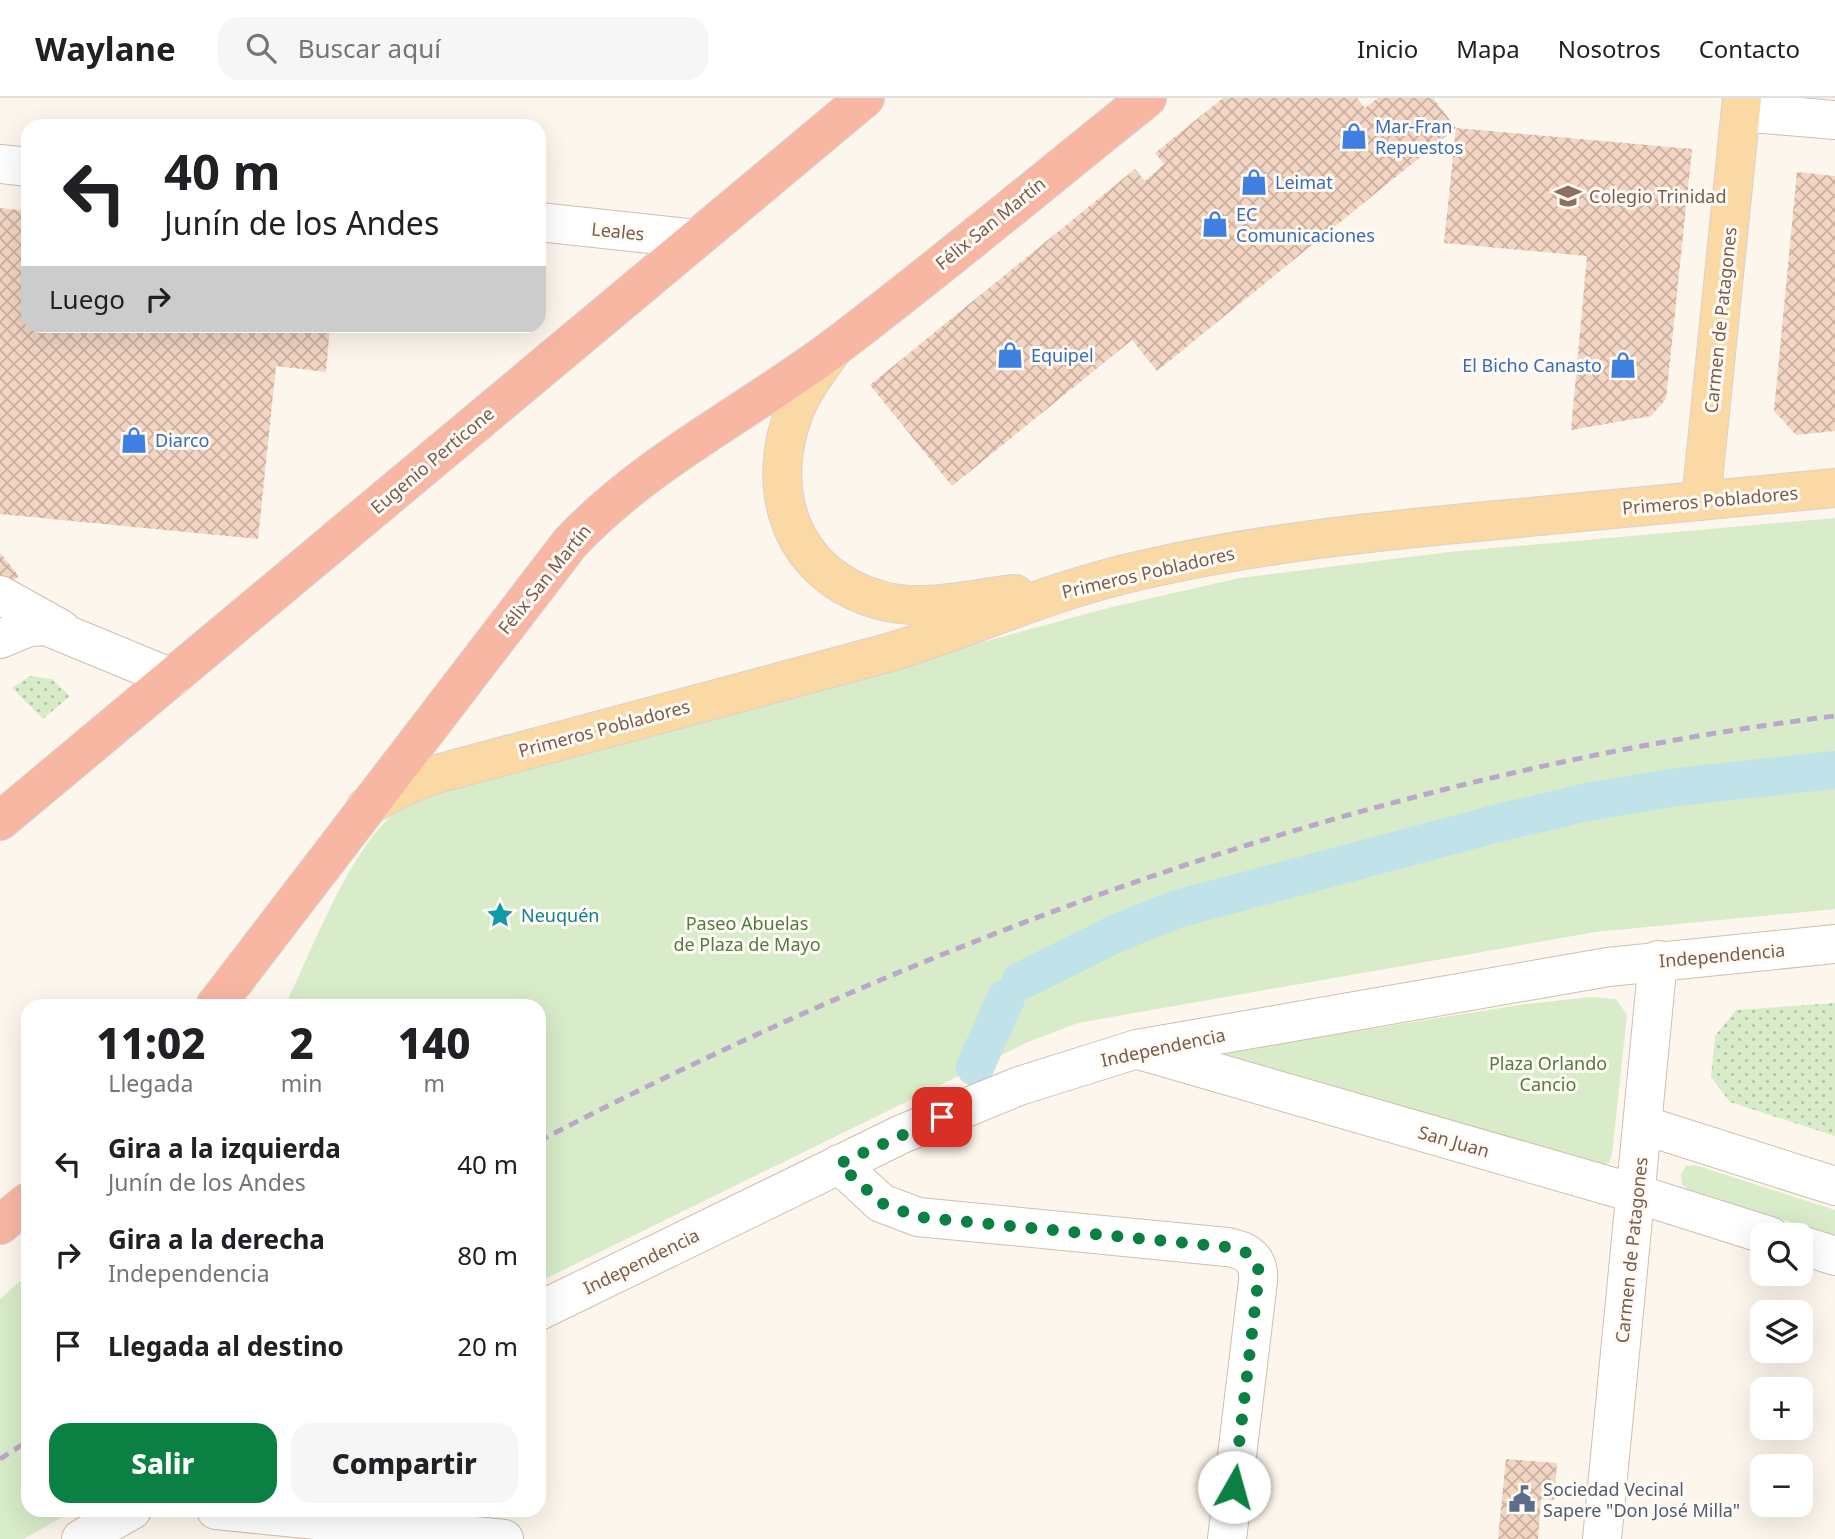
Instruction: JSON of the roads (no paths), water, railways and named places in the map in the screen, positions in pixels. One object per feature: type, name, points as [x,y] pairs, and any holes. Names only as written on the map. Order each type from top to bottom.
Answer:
[{"type":"highway","name":"Eugenio Perticone","points":[[0,821],[865,98]]},
{"type":"highway","name":"Félix San Martín","points":[[220,999],[570,542],[592,520],[639,480],[834,348],[1147,98]]},
{"type":"highway","points":[[0,1225],[21,1208]]},
{"type":"main road","name":"Carmen de Patagones","points":[[1701,501],[1741,105]]},
{"type":"main road","name":"Félix San Martín","points":[[834,348],[810,381],[796,407],[783,462],[785,508],[793,534],[809,556],[830,575],[856,590],[882,601],[908,606],[1066,588]]},
{"type":"main road","name":"Primeros Pobladores","points":[[366,807],[400,788],[433,775],[891,652],[956,631],[1066,588],[1204,556],[1293,542],[1835,488]]},
{"type":"street","points":[[1741,105],[1835,120]]},
{"type":"street","points":[[0,164],[21,166]]},
{"type":"street","name":"Leales","points":[[546,223],[696,239]]},
{"type":"street","points":[[0,595],[66,632],[172,678]]},
{"type":"street","points":[[0,639],[29,627],[46,626],[66,632]]},
{"type":"street","name":"Independencia","points":[[546,1308],[839,1164],[961,1108],[1042,1078],[1137,1049],[1544,977],[1658,960],[1835,944]]},
{"type":"street","name":"Carmen de Patagones","points":[[1602,1539],[1658,960]]},
{"type":"street","name":"San Juan","points":[[1137,1049],[1637,1194],[1750,1230]]},
{"type":"street","points":[[1643,1125],[1835,1186]]},
{"type":"street","points":[[839,1164],[881,1203],[918,1217],[1227,1247],[1246,1252],[1253,1258],[1258,1265],[1258,1280],[1227,1539]]},
{"type":"street","points":[[1813,1249],[1835,1256]]},
{"type":"street","points":[[285,1517],[504,1539]]},
{"type":"street","points":[[81,1539],[118,1522]]},
{"type":"waterway","points":[[1021,981],[1119,932],[1177,909],[1495,824],[1587,802],[1677,787],[1835,770]]},
{"type":"waterway","points":[[975,1067],[1006,998]]},
{"type":"railway","points":[[546,1138],[692,1065],[848,994],[1007,929],[1168,871],[1332,820],[1498,776],[1666,742],[1835,716]]},
{"type":"railway","points":[[0,1459],[21,1446]]},
{"type":"place","name":"Mar-Fran Repuestos","points":[[1354,136]]},
{"type":"place","name":"Leimat","points":[[1254,182]]},
{"type":"place","name":"Colegio Trinidad","points":[[1568,196]]},
{"type":"place","name":"EC Comunicaciones","points":[[1215,224]]},
{"type":"place","name":"Equipel","points":[[1010,355]]},
{"type":"place","name":"El Bicho Canasto","points":[[1623,365]]},
{"type":"place","name":"Diarco","points":[[134,440]]},
{"type":"place","name":"Neuquén","points":[[500,915]]},
{"type":"place","name":"Sociedad Vecinal Sapere \"Don José Milla\"","points":[[1522,1499]]},
{"type":"park label","name":"Paseo Abuelas de Plaza de Mayo","points":[[747,933]]},
{"type":"park label","name":"Plaza Orlando Cancio","points":[[1548,1073]]}]
